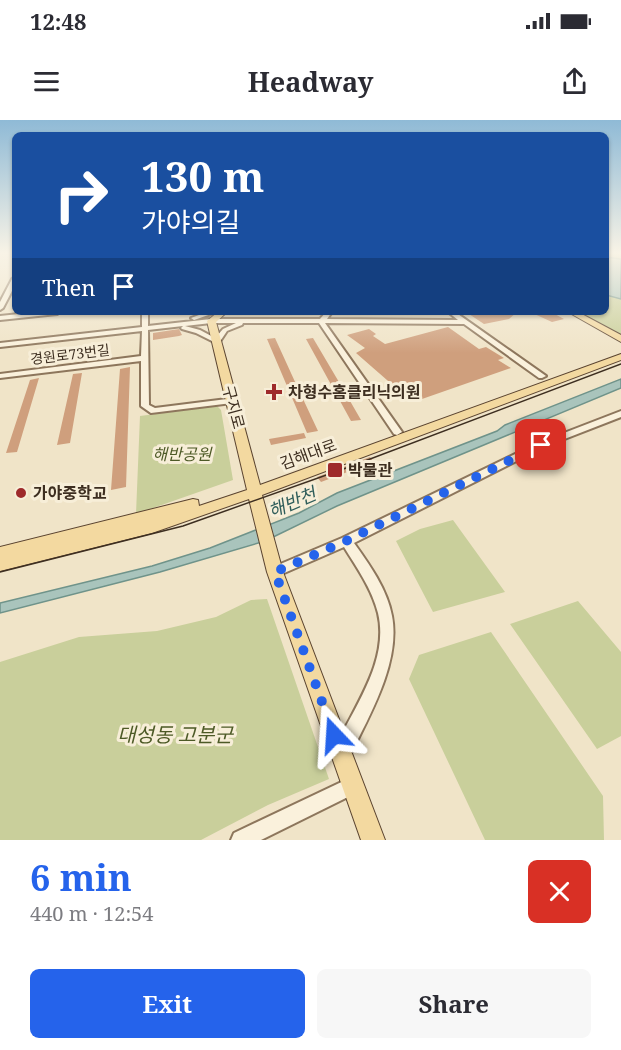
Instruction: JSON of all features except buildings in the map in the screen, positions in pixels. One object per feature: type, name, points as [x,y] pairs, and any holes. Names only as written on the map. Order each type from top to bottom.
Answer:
[{"type":"main road","points":[[577,315],[621,339]]},
{"type":"main road","name":"구지로","points":[[213,317],[216,341],[273,563]]},
{"type":"main road","name":"김해대로","points":[[0,553],[196,504],[256,495],[397,432],[542,376],[621,349]]},
{"type":"main road","name":"김해대로","points":[[0,564],[152,527],[256,495],[621,357]]},
{"type":"main road","points":[[273,563],[373,840]]},
{"type":"street","points":[[0,288],[11,286]]},
{"type":"street","points":[[0,308],[11,286]]},
{"type":"street","points":[[0,318],[28,315]]},
{"type":"street","points":[[145,315],[145,406],[149,410],[232,400]]},
{"type":"street","points":[[245,315],[274,321]]},
{"type":"street","points":[[321,322],[327,315]]},
{"type":"street","points":[[455,315],[542,376]]},
{"type":"street","points":[[0,345],[166,326],[213,317],[253,321],[465,322]]},
{"type":"street","points":[[166,326],[198,331],[216,341],[225,330],[253,321]]},
{"type":"street","points":[[321,322],[397,432]]},
{"type":"street","name":"경원로73번길","points":[[0,376],[144,358]]},
{"type":"street","points":[[273,563],[346,541],[541,445],[621,414]]},
{"type":"street","points":[[341,756],[365,707],[382,663],[387,637],[385,616],[372,582],[346,541]]},
{"type":"street","points":[[241,840],[352,786]]},
{"type":"green space","points":[[609,286],[621,286],[621,336],[582,315],[609,315]]},
{"type":"green space","name":"해반공원","points":[[217,406],[221,410],[233,480],[136,514],[140,416]]},
{"type":"green space","points":[[453,520],[505,592],[433,612],[396,541],[420,529]]},
{"type":"green space","name":"대성동 고분군","points":[[267,599],[329,779],[268,805],[201,840],[0,840],[0,662],[79,637],[157,631],[216,617],[251,600]]},
{"type":"green space","points":[[578,601],[621,652],[621,736],[597,749],[510,624]]},
{"type":"green space","points":[[491,632],[603,796],[604,840],[485,840],[409,679],[419,655]]},
{"type":"water","points":[[609,286],[621,286],[621,299],[609,296]]},
{"type":"water","name":"해반천","points":[[621,379],[621,388],[337,506],[265,541],[160,572],[0,613],[0,603],[152,566],[210,548],[299,513],[337,493],[497,431],[505,425]]},
{"type":"tram line","points":[[0,572],[183,526],[349,467],[621,364]]},
{"type":"place","name":"차형수홈클리닉의원","points":[[274,392]]},
{"type":"place","name":"박물관","points":[[335,470]]},
{"type":"place","name":"가야중학교","points":[[21,493]]},
{"type":"route","points":[[334,735],[275,572],[346,541],[541,445]]}]
